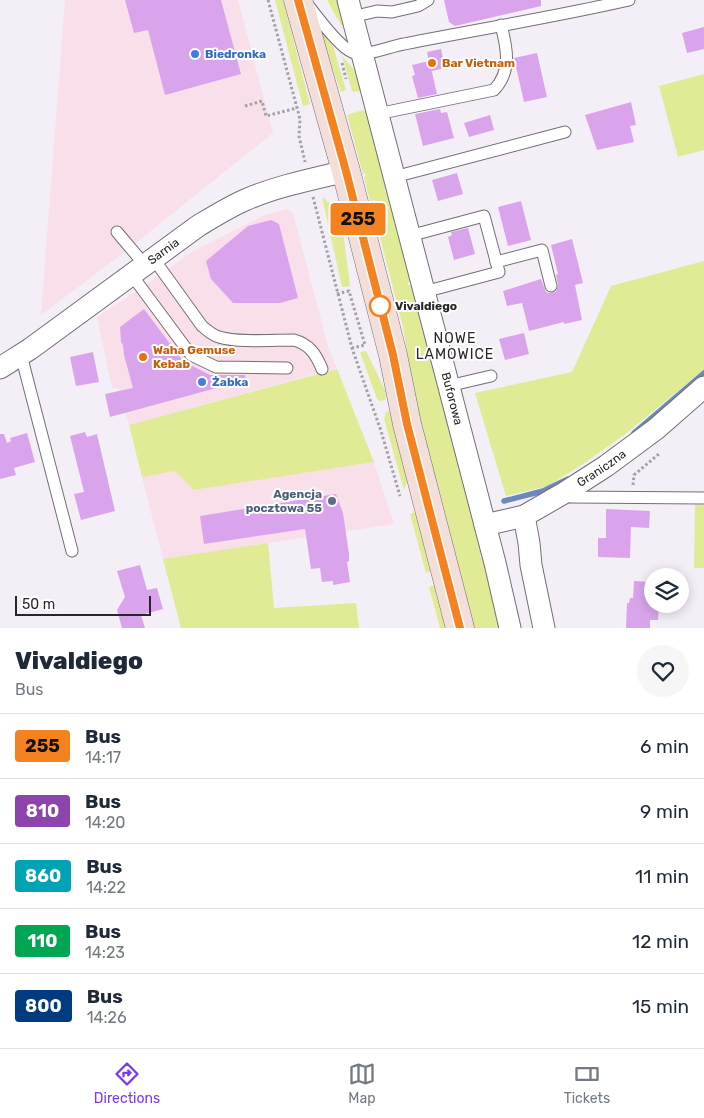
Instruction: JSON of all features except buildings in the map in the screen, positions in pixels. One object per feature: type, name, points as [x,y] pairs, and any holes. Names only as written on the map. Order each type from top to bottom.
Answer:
[{"type":"main road","points":[[298,0],[346,171],[393,355],[407,424],[460,628]]},
{"type":"street","name":"Buforowa","points":[[350,8],[485,525],[510,628]]},
{"type":"street","name":"Sarnia","points":[[0,368],[22,355],[198,226],[247,199],[346,171]]},
{"type":"street","name":"Graniczna","points":[[485,525],[524,516],[564,494],[656,429],[704,387]]},
{"type":"street","points":[[524,516],[531,565],[544,628]]},
{"type":"lane","points":[[304,0],[342,44],[351,52],[362,55],[395,45],[564,15],[629,0]]},
{"type":"lane","points":[[350,8],[392,12],[418,6],[428,0]]},
{"type":"lane","points":[[377,114],[494,90],[503,77],[506,67],[507,49],[501,25]]},
{"type":"lane","points":[[394,177],[565,132]]},
{"type":"lane","points":[[409,236],[484,216],[499,272],[424,292]]},
{"type":"lane","points":[[117,232],[143,265],[210,333],[217,337],[229,339],[294,340],[301,342],[316,355],[322,368]]},
{"type":"lane","points":[[496,262],[542,250],[551,286]]},
{"type":"lane","points":[[143,265],[191,354],[216,367],[287,368]]},
{"type":"lane","points":[[22,355],[72,551]]},
{"type":"lane","points":[[448,386],[491,376]]},
{"type":"lane","points":[[564,494],[571,497],[704,498]]},
{"type":"path","points":[[268,0],[300,119],[299,136],[305,163]]},
{"type":"path","points":[[245,106],[262,101],[266,116],[297,108]]},
{"type":"path","points":[[313,194],[352,348],[381,431],[402,500]]},
{"type":"path","points":[[337,294],[349,291],[362,336],[364,345],[352,348]]},
{"type":"path","points":[[632,498],[634,475],[662,451]]},
{"type":"shaded area","points":[[65,0],[238,0],[273,133],[122,254],[41,315]]},
{"type":"shaded area","points":[[287,209],[293,213],[329,350],[337,368],[129,425],[118,388],[112,388],[97,317],[193,251],[265,215]]},
{"type":"shaded area","points":[[374,462],[394,524],[163,559],[142,477],[175,471],[194,490]]},
{"type":"green space","points":[[275,0],[283,0],[310,104],[303,106]]},
{"type":"green space","points":[[327,0],[338,0],[346,27],[341,25]]},
{"type":"green space","points":[[317,26],[333,46],[346,90],[341,92]]},
{"type":"green space","points":[[342,56],[358,74],[362,91],[352,91]]},
{"type":"green space","points":[[704,74],[704,150],[678,157],[659,86]]},
{"type":"green space","points":[[363,110],[366,112],[386,190],[384,191],[387,192],[410,282],[408,282],[408,285],[411,285],[459,467],[456,469],[460,470],[481,555],[479,556],[483,558],[499,628],[471,628],[418,419],[403,327],[372,206],[377,204],[375,200],[370,201],[364,177],[366,176],[365,173],[363,174],[347,115]]},
{"type":"green space","points":[[322,197],[327,200],[326,202],[329,202],[344,239],[350,286],[342,287]]},
{"type":"green space","points":[[704,261],[704,370],[624,435],[586,462],[548,486],[506,496],[475,393],[572,372],[611,286]]},
{"type":"green space","points":[[366,351],[385,390],[385,400],[380,401],[377,399],[360,352]]},
{"type":"green space","points":[[337,369],[374,462],[194,490],[175,471],[142,477],[129,425]]},
{"type":"green space","points":[[389,411],[408,479],[404,490],[384,419],[386,412]]},
{"type":"green space","points":[[695,505],[704,505],[704,568],[694,568]]},
{"type":"green space","points":[[412,510],[419,517],[432,571],[426,573],[410,514],[413,513]]},
{"type":"green space","points":[[268,543],[274,608],[356,603],[359,628],[181,628],[163,559]]},
{"type":"green space","points":[[434,585],[437,588],[447,628],[440,628],[429,587]]},
{"type":"waterway","points":[[634,433],[704,373]]},
{"type":"waterway","points":[[504,501],[543,491],[568,479]]},
{"type":"bus line","name":"255","points":[[298,0],[346,171],[393,355],[407,424],[460,628]]},
{"type":"place","name":"Biedronka","points":[[195,54]]},
{"type":"place","name":"Bar Vietnam","points":[[432,63]]},
{"type":"place","name":"Vivaldiego","points":[[380,306]]},
{"type":"place","name":"Waha Gemuse Kebab","points":[[143,357]]},
{"type":"place","name":"Żabka","points":[[202,382]]},
{"type":"place","name":"Agencja pocztowa 55","points":[[332,501]]},
{"type":"district","name":"NOWE LAMOWICE","points":[[455,346]]}]
